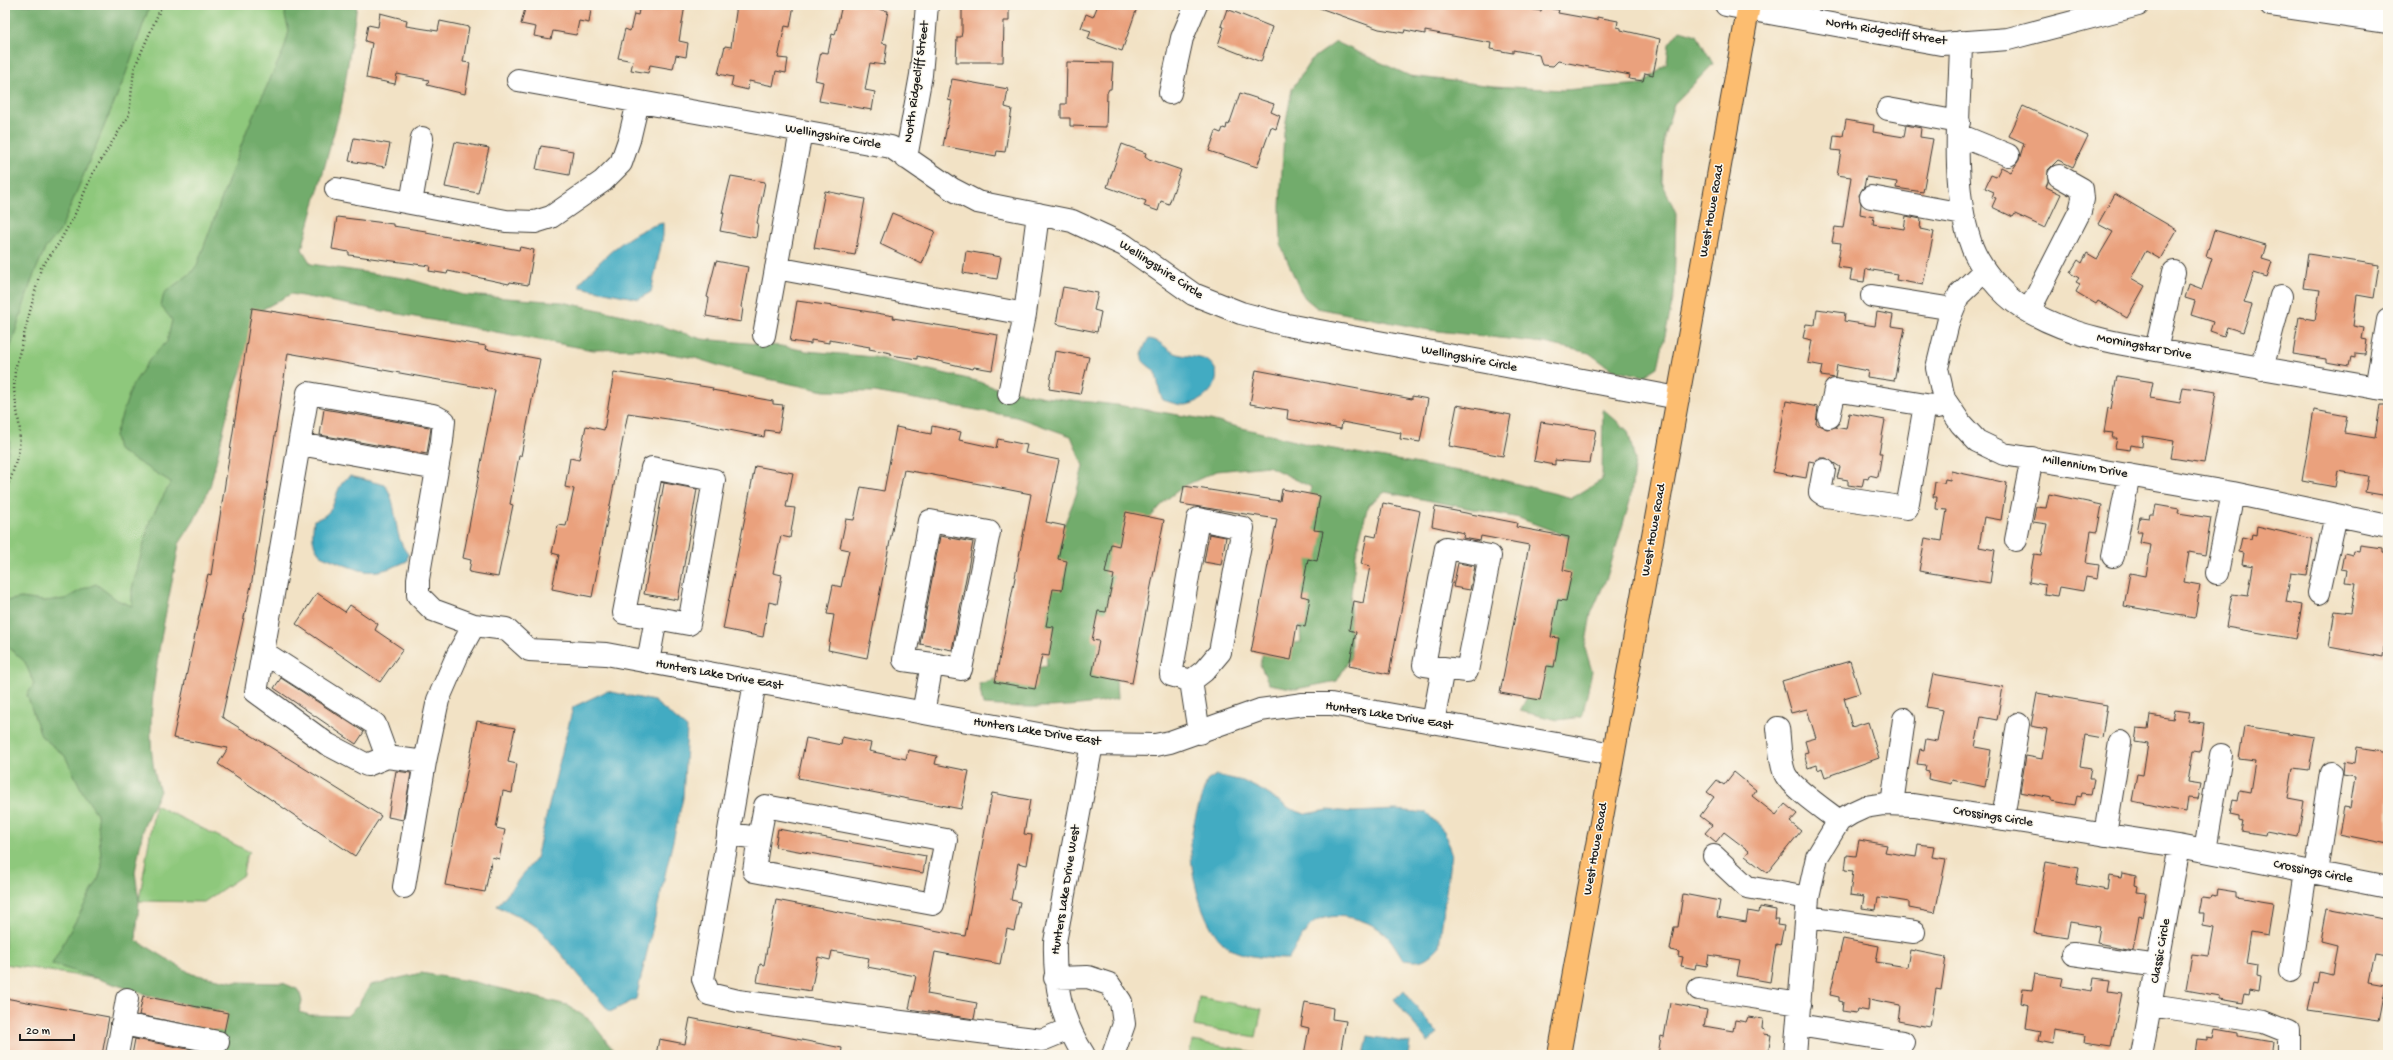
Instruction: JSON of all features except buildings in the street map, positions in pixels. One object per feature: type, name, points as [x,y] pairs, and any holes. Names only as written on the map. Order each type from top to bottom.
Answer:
[{"type":"main road","name":"West Howe Road","points":[[1559,1055],[1749,7]]},
{"type":"street","name":"North Ridgecliff Street","points":[[906,158],[921,75],[927,5]]},
{"type":"street","points":[[1170,93],[1182,38],[1196,5]]},
{"type":"street","name":"North Ridgecliff Street","points":[[1726,5],[1749,7],[1941,44],[2008,39],[2138,5]]},
{"type":"street","points":[[2271,5],[2388,22]]},
{"type":"street","name":"Morningstar Drive","points":[[1961,42],[1958,168],[1963,214],[1970,242],[1984,271],[2021,307],[2043,319],[2106,341],[2382,389]]},
{"type":"street","name":"Wellingshire Circle","points":[[518,80],[891,147],[952,189],[977,202],[1072,221],[1124,245],[1193,294],[1241,313],[1287,325],[1678,398]]},
{"type":"street","points":[[336,189],[510,221],[535,222],[551,218],[603,181],[620,163],[629,140],[638,102]]},
{"type":"street","points":[[1888,109],[1959,129],[2008,156]]},
{"type":"street","points":[[764,335],[801,131]]},
{"type":"street","points":[[411,203],[422,138]]},
{"type":"street","points":[[2029,311],[2080,211],[2083,199],[2082,189],[2058,176]]},
{"type":"street","points":[[1871,197],[1963,214]]},
{"type":"street","points":[[1009,394],[1025,314],[1038,214]]},
{"type":"street","points":[[776,268],[1025,314]]},
{"type":"street","name":"Millennium Drive","points":[[1984,271],[1960,295],[1953,308],[1937,368],[1944,399],[1961,424],[1977,441],[2004,454],[2233,493],[2388,526]]},
{"type":"street","points":[[2156,350],[2174,272]]},
{"type":"street","points":[[1872,296],[1953,308]]},
{"type":"street","points":[[2262,369],[2281,296]]},
{"type":"street","points":[[2382,389],[2388,320]]},
{"type":"street","points":[[1829,417],[1835,390],[1951,409]]},
{"type":"street","points":[[404,887],[425,762],[438,700],[458,654],[474,625],[433,610],[418,595],[418,579],[444,421],[433,415],[308,393],[256,692],[327,744],[368,765],[388,757],[425,762]]},
{"type":"street","points":[[1824,470],[1820,492],[1826,496],[1907,508],[1925,405]]},
{"type":"street","points":[[300,444],[437,469]]},
{"type":"street","points":[[2016,540],[2032,458]]},
{"type":"street","points":[[652,468],[714,480],[689,624],[656,618],[624,613],[652,468]]},
{"type":"street","points":[[2113,556],[2129,475]]},
{"type":"street","points":[[2217,573],[2233,493]]},
{"type":"street","points":[[2319,593],[2336,515]]},
{"type":"street","points":[[1198,519],[1243,528],[1220,652],[1204,671],[1191,681],[1171,675],[1198,519]]},
{"type":"street","points":[[930,521],[989,532],[961,669],[932,664],[904,660],[930,521]]},
{"type":"street","points":[[1446,548],[1490,556],[1467,672],[1443,668],[1424,665],[1446,548]]},
{"type":"street","points":[[648,662],[656,618]]},
{"type":"street","name":"Hunters Lake Drive East","points":[[474,625],[506,629],[529,650],[606,654],[1092,744],[1155,744],[1199,733],[1260,710],[1303,704],[1331,704],[1613,754]]},
{"type":"street","points":[[264,652],[375,724],[388,757]]},
{"type":"street","points":[[924,713],[932,664]]},
{"type":"street","points":[[1433,723],[1443,668]]},
{"type":"street","points":[[1191,681],[1199,733]]},
{"type":"street","points":[[755,682],[703,979],[709,994],[738,1001],[1042,1040],[1069,1029]]},
{"type":"street","points":[[1892,804],[1904,719]]},
{"type":"street","points":[[2003,819],[2018,724]]},
{"type":"street","points":[[1778,728],[1782,767],[1786,776],[1792,784],[1839,822]]},
{"type":"street","points":[[2105,835],[2120,742]]},
{"type":"street","name":"Hunters Lake Drive West","points":[[1084,1055],[1069,1029],[1059,999],[1055,978],[1055,942],[1092,744]]},
{"type":"street","points":[[2205,851],[2221,755]]},
{"type":"street","points":[[2291,970],[2331,773]]},
{"type":"street","name":"Crossings Circle","points":[[1795,1055],[1807,908],[1817,857],[1839,822],[1865,807],[1892,804],[1912,805],[2179,846],[2388,887]]},
{"type":"street","points":[[765,806],[946,840],[933,904],[754,871],[759,838],[765,806]]},
{"type":"street","points":[[728,834],[759,838]]},
{"type":"street","name":"Classic Circle","points":[[2141,1055],[2179,846]]},
{"type":"street","points":[[1714,856],[1747,887],[1807,908],[1914,932]]},
{"type":"street","points":[[2073,954],[2158,966]]},
{"type":"street","points":[[1055,978],[1088,978],[1109,984],[1121,1002],[1124,1024],[1113,1055]]},
{"type":"street","points":[[1699,989],[1903,1042]]},
{"type":"street","points":[[117,1055],[127,999]]},
{"type":"street","points":[[2151,1005],[2264,1022],[2289,1032],[2289,1055]]},
{"type":"street","points":[[122,1024],[218,1042]]},
{"type":"path","points":[[5,490],[11,478],[19,451],[20,430],[14,390],[15,370],[41,268],[59,243],[74,216],[93,173],[129,115],[134,69],[162,5]]},
{"type":"green space","points":[[5,5],[336,5],[174,535],[99,979],[5,964]]},
{"type":"green space","points":[[5,5],[150,5],[124,79],[60,231],[45,249],[32,279],[5,365]]},
{"type":"green space","points":[[286,5],[357,5],[342,103],[302,249],[311,264],[409,279],[464,295],[562,302],[633,317],[702,339],[781,346],[807,351],[874,357],[977,381],[993,387],[1045,397],[1117,405],[1210,420],[1311,445],[1487,476],[1572,498],[1602,480],[1603,409],[1628,431],[1635,460],[1630,501],[1607,577],[1591,614],[1585,648],[1592,671],[1582,717],[1558,720],[1520,711],[1535,681],[1557,570],[1569,537],[1519,518],[1385,492],[1368,505],[1356,554],[1350,601],[1351,657],[1337,681],[1296,689],[1269,684],[1260,665],[1264,647],[1301,642],[1297,582],[1311,487],[1268,466],[1217,471],[1184,486],[1167,499],[1132,538],[1115,656],[1117,699],[1084,705],[1051,707],[983,705],[979,684],[1024,670],[1047,666],[1043,600],[1055,548],[1076,495],[1083,466],[1071,436],[1016,417],[875,392],[824,391],[745,374],[695,358],[642,349],[593,350],[291,294],[263,309],[231,399],[210,487],[194,521],[179,544],[156,669],[152,703],[151,735],[153,765],[160,791],[144,825],[135,872],[139,901],[136,940],[192,974],[234,982],[283,983],[299,990],[302,1001],[299,1012],[310,1015],[347,1016],[358,1005],[370,985],[421,973],[475,982],[567,1005],[590,1020],[617,1055],[169,1055],[198,1043],[218,1011],[163,1000],[52,964],[98,880],[102,867],[97,814],[83,793],[65,756],[41,736],[27,695],[34,684],[25,662],[5,644],[5,601],[21,598],[44,601],[65,599],[96,584],[117,600],[132,606],[132,589],[150,520],[171,482],[118,450],[115,435],[132,386],[152,356],[167,342],[172,320],[161,306],[164,293],[191,273],[197,265],[248,127],[284,49],[289,31],[285,16]]},
{"type":"green space","points":[[1680,30],[1697,35],[1713,64],[1674,104],[1664,137],[1662,182],[1676,213],[1674,295],[1658,367],[1644,376],[1611,369],[1589,353],[1544,343],[1429,330],[1317,308],[1305,298],[1281,246],[1280,207],[1284,132],[1292,89],[1311,60],[1336,42],[1410,76],[1494,86],[1563,90],[1643,84],[1667,63],[1669,44]]},
{"type":"green space","points":[[5,430],[10,441],[5,468]]},
{"type":"green space","points":[[155,805],[250,852],[246,857],[243,875],[204,902],[139,901]]},
{"type":"green space","points":[[1199,997],[1262,1009],[1256,1037],[1194,1026]]},
{"type":"green space","points":[[1192,1041],[1254,1052],[1253,1055],[1189,1055]]},
{"type":"water","points":[[663,223],[663,236],[651,292],[639,299],[580,287],[580,283],[617,246],[639,232]]},
{"type":"water","points":[[1148,339],[1156,341],[1170,350],[1182,355],[1201,358],[1208,361],[1214,367],[1216,382],[1207,395],[1200,400],[1184,405],[1163,400],[1153,369],[1142,359],[1142,352]]},
{"type":"water","points":[[350,476],[385,485],[393,502],[399,538],[408,554],[407,561],[383,570],[364,571],[322,556],[318,552],[313,540],[314,520],[323,517],[328,512],[332,506],[339,487]]},
{"type":"water","points":[[607,691],[654,701],[687,728],[683,798],[636,999],[610,1012],[538,927],[497,906],[536,858],[573,707]]},
{"type":"water","points":[[1216,775],[1243,781],[1263,791],[1291,809],[1305,814],[1328,810],[1353,812],[1396,810],[1427,813],[1444,831],[1451,853],[1439,947],[1423,960],[1404,960],[1390,939],[1377,928],[1358,919],[1337,916],[1327,917],[1310,926],[1288,959],[1266,958],[1242,954],[1229,948],[1220,940],[1205,915],[1192,869],[1191,842],[1195,819],[1207,781]]},
{"type":"water","points":[[1404,991],[1438,1034],[1428,1042],[1394,999]]},
{"type":"water","points":[[1368,1036],[1410,1043],[1408,1055],[1364,1055]]}]
